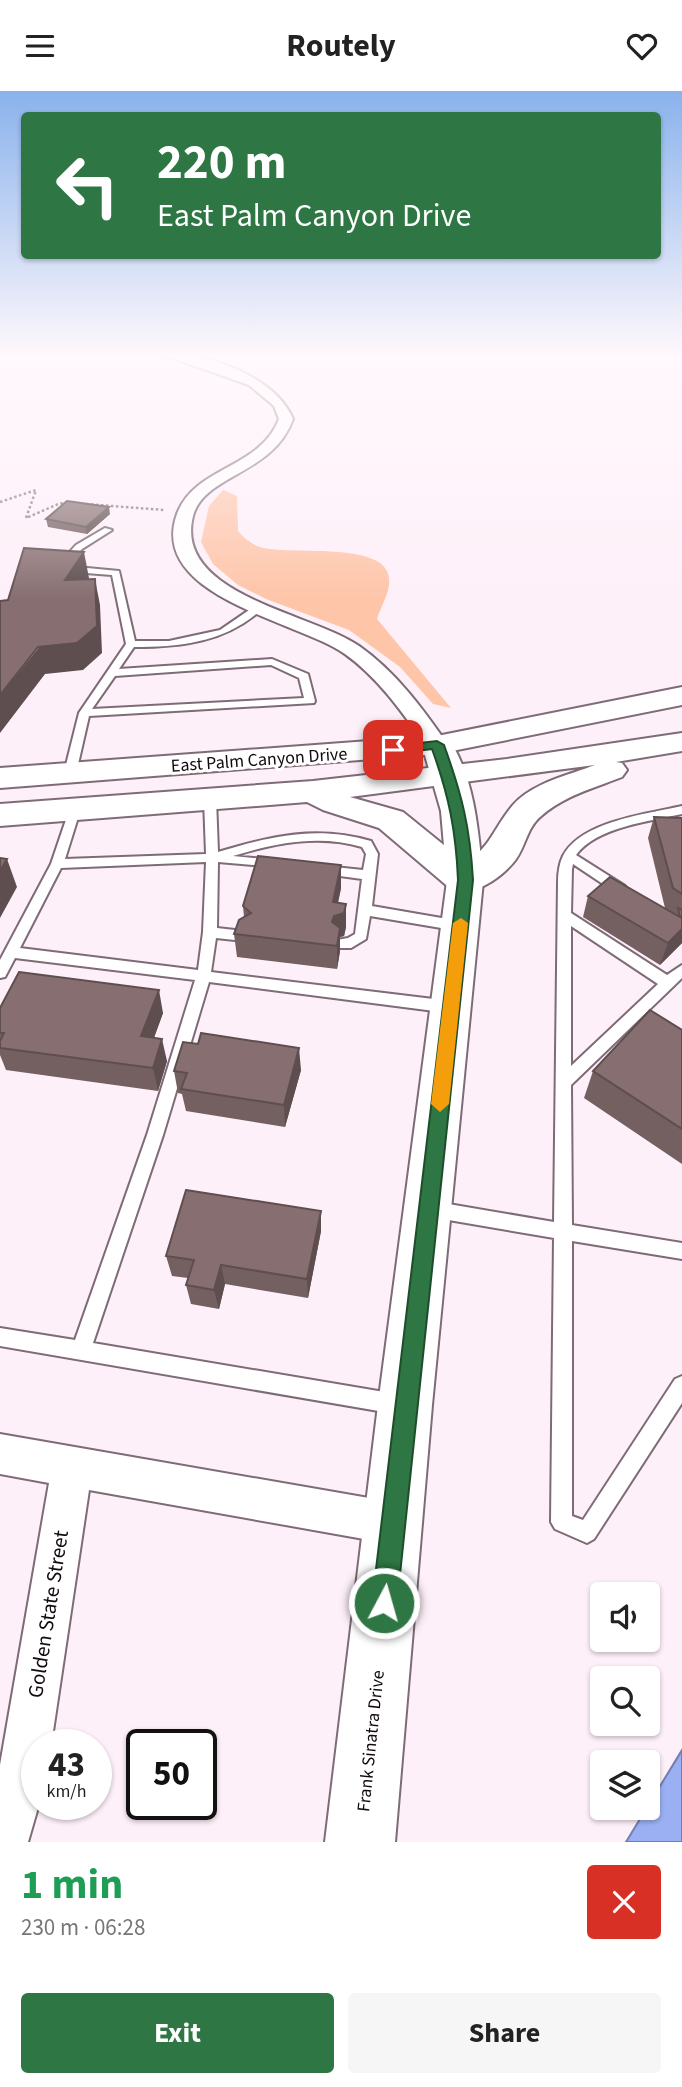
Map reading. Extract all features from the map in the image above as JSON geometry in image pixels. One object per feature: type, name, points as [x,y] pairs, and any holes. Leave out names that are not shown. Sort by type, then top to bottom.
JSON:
[{"type":"main road","name":"East Palm Canyon Drive","points":[[0,815],[313,791],[444,760],[682,696]]},
{"type":"main road","name":"East Palm Canyon Drive","points":[[0,778],[70,773],[444,760],[672,745]]},
{"type":"main road","points":[[313,791],[335,803],[391,820],[465,880],[501,855],[509,835],[527,810],[557,790],[672,745]]},
{"type":"main road","name":"Frank Sinatra Drive","points":[[360,1842],[392,1523],[465,880],[463,834],[444,760]]},
{"type":"street","points":[[186,512],[212,484],[275,443],[278,436]]},
{"type":"street","name":"Frank Sinatra Drive","points":[[186,512],[182,531],[183,544],[197,569],[221,590],[258,608],[319,631],[356,653],[393,689],[444,760]]},
{"type":"street","points":[[0,1454],[392,1523]]},
{"type":"street","name":"Golden State Street","points":[[4,1842],[21,1784],[72,1467]]},
{"type":"lane","points":[[70,773],[84,713],[131,644],[116,573],[59,568],[79,547],[108,530]]},
{"type":"lane","points":[[131,644],[169,644],[223,632],[258,608]]},
{"type":"lane","points":[[84,713],[310,701],[304,676],[272,661],[110,673]]},
{"type":"lane","points":[[81,1350],[155,1135],[204,974],[210,932],[210,799]]},
{"type":"lane","points":[[682,810],[606,829],[584,839],[569,856],[564,883],[562,1522],[587,1532],[682,1386]]},
{"type":"lane","points":[[0,973],[57,864],[74,811]]},
{"type":"lane","points":[[212,858],[256,845],[334,836],[367,844],[372,854],[361,936],[351,943],[342,944]]},
{"type":"lane","points":[[569,856],[637,900]]},
{"type":"lane","points":[[57,864],[212,858],[370,875]]},
{"type":"lane","points":[[365,910],[460,926]]},
{"type":"lane","points":[[564,915],[668,983]]},
{"type":"lane","points":[[210,932],[244,936]]},
{"type":"lane","points":[[11,952],[204,974],[451,1007]]},
{"type":"lane","points":[[564,1082],[682,970]]},
{"type":"lane","points":[[427,1208],[682,1251]]},
{"type":"lane","points":[[0,1337],[405,1405]]},
{"type":"path","points":[[0,502],[36,490],[35,500],[26,518],[64,502],[186,512]]},
{"type":"shaded area","points":[[223,490],[237,496],[238,531],[257,546],[354,554],[371,558],[384,566],[389,583],[377,619],[451,708],[433,704],[400,667],[349,630],[266,599],[238,585],[213,564],[201,542],[209,506]]},
{"type":"water","points":[[682,1750],[682,1842],[626,1842],[639,1820],[660,1820],[660,1786]]},
{"type":"building","points":[[67,501],[109,507],[86,527],[46,519]]},
{"type":"building","points":[[24,548],[84,552],[65,580],[95,579],[97,626],[77,643],[38,647],[0,695],[0,601],[8,600]]},
{"type":"building","points":[[654,817],[682,818],[682,894],[673,888]]},
{"type":"building","points":[[258,856],[341,865],[333,902],[346,904],[344,913],[334,916],[332,922],[340,928],[337,946],[234,934],[239,920],[251,913],[243,906]]},
{"type":"building","points":[[0,858],[7,859],[0,871]]},
{"type":"building","points":[[610,877],[680,917],[678,908],[682,910],[682,929],[668,943],[588,896]]},
{"type":"building","points":[[19,972],[159,990],[141,1036],[162,1039],[153,1068],[0,1048],[4,1033],[0,1033],[0,1008]]},
{"type":"building","points":[[650,1010],[682,1030],[682,1129],[593,1071]]},
{"type":"building","points":[[201,1033],[299,1048],[284,1105],[181,1089],[187,1073],[174,1071],[183,1042],[198,1044]]},
{"type":"building","points":[[186,1190],[321,1211],[307,1279],[221,1265],[214,1290],[186,1285],[194,1260],[166,1256]]},
{"type":"slow traffic","points":[[440,1104],[461,923]]},
{"type":"route","points":[[384,1603],[465,880],[463,834],[457,799],[437,745],[393,750]]}]
